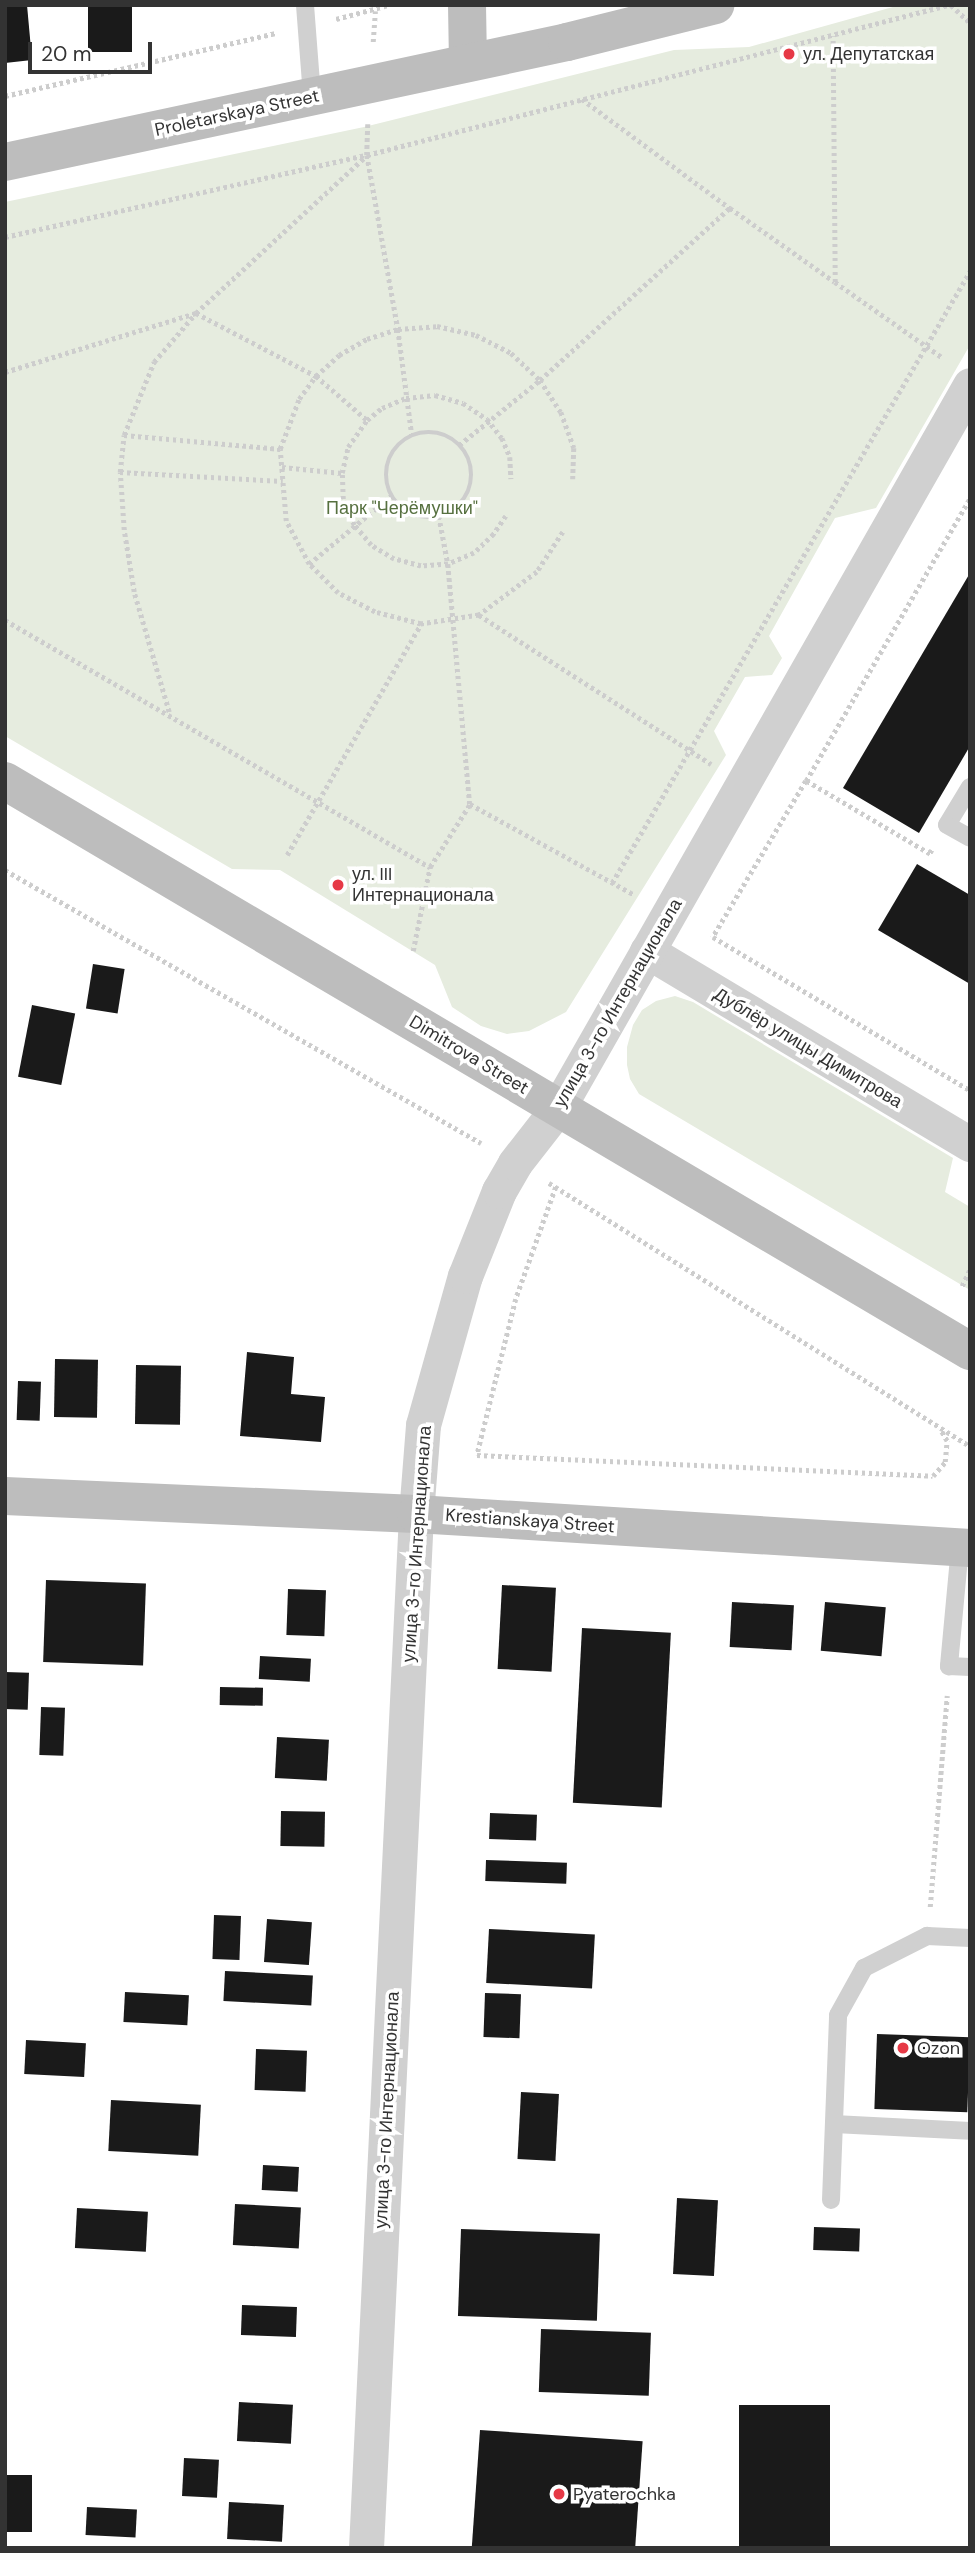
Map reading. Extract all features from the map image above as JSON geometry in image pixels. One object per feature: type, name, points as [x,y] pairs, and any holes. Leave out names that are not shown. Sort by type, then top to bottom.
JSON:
[{"type":"main road","points":[[467,5],[468,61]]},
{"type":"main road","name":"Proletarskaya Street","points":[[5,162],[567,42],[715,5]]},
{"type":"main road","name":"Dimitrova Street","points":[[5,781],[970,1351]]},
{"type":"main road","name":"Krestianskaya Street","points":[[5,1496],[416,1514],[965,1548]]},
{"type":"street","name":"улица 3-го Интернационала","points":[[366,2548],[416,1514],[423,1425],[465,1276],[499,1191],[515,1163],[558,1108],[669,914],[958,372]]},
{"type":"street","name":"Дублёр улицы Димитрова","points":[[647,951],[970,1144]]},
{"type":"lane","points":[[305,5],[312,97]]},
{"type":"lane","points":[[970,788],[947,825],[970,838]]},
{"type":"lane","points":[[965,1548],[949,1666],[970,1667]]},
{"type":"lane","points":[[831,2200],[838,2015],[864,1968],[927,1936],[970,1938]]},
{"type":"lane","points":[[834,2124],[970,2131]]},
{"type":"path","points":[[5,96],[375,11],[389,5]]},
{"type":"path","points":[[5,237],[367,155],[949,5],[970,23]]},
{"type":"path","points":[[375,11],[367,155],[398,329],[412,435]]},
{"type":"path","points":[[833,36],[835,282]]},
{"type":"path","points":[[582,99],[958,372]]},
{"type":"path","points":[[169,713],[134,592],[124,530],[120,472],[124,435],[154,362],[196,313],[367,155]]},
{"type":"path","points":[[459,444],[487,419],[540,380],[730,208]]},
{"type":"path","points":[[612,883],[691,753],[970,271]]},
{"type":"path","points":[[5,372],[196,313],[316,376],[368,420]]},
{"type":"path","points":[[562,532],[537,572],[479,615],[421,624],[375,612],[338,593],[309,564],[286,521],[280,449],[299,399],[316,376],[339,355],[367,338],[398,329],[437,326],[476,335],[511,353],[540,380],[561,412],[574,448],[573,479]]},
{"type":"path","points":[[506,516],[494,534],[474,552],[448,564],[421,566],[394,559],[371,545],[354,525],[343,499],[342,473],[348,447],[368,420],[382,408],[407,398],[444,398],[463,403],[487,419],[502,438],[510,457],[511,479]]},
{"type":"path","points":[[437,433],[459,444],[471,467],[471,480],[461,504],[439,516],[425,518],[412,514],[391,496],[387,486],[387,462],[402,442],[412,435],[437,433]]},
{"type":"path","points":[[124,435],[280,449]]},
{"type":"path","points":[[282,467],[342,473]]},
{"type":"path","points":[[120,472],[283,481]]},
{"type":"path","points":[[309,564],[391,496]]},
{"type":"path","points":[[713,937],[970,498]]},
{"type":"path","points":[[413,951],[430,867],[470,804],[448,564],[439,516]]},
{"type":"path","points":[[479,615],[717,768]]},
{"type":"path","points":[[5,620],[430,867]]},
{"type":"path","points":[[287,855],[421,624]]},
{"type":"path","points":[[806,781],[930,854],[947,825]]},
{"type":"path","points":[[470,804],[713,937],[970,1090]]},
{"type":"path","points":[[5,870],[556,1187],[970,1446]]},
{"type":"path","points":[[556,1187],[516,1299],[477,1455],[933,1476],[945,1462],[947,1441],[937,1425]]},
{"type":"path","points":[[962,1286],[970,1269]]},
{"type":"path","points":[[927,1936],[949,1666]]},
{"type":"green space","name":"Парк \"Черёмушки\"","points":[[900,5],[970,5],[970,345],[876,508],[835,518],[769,636],[782,658],[772,675],[745,677],[714,731],[726,755],[566,1012],[529,1031],[507,1034],[481,1026],[452,1007],[435,965],[280,870],[232,869],[5,736],[5,202],[364,127],[674,50],[749,47]]},
{"type":"green space","points":[[675,996],[693,1002],[953,1158],[945,1192],[970,1207],[970,1290],[639,1094],[630,1079],[627,1065],[627,1047],[633,1025],[642,1010],[656,1001]]},
{"type":"building","points":[[5,5],[27,5],[32,60],[5,63]]},
{"type":"building","points":[[88,5],[132,5],[132,52],[88,52]]},
{"type":"building","points":[[970,573],[970,746],[919,833],[843,788]]},
{"type":"building","points":[[917,864],[970,895],[970,984],[878,930]]},
{"type":"building","points":[[93,964],[125,969],[118,1013],[86,1008]]},
{"type":"building","points":[[32,1005],[75,1013],[61,1085],[18,1077]]},
{"type":"building","points":[[247,1352],[294,1357],[291,1394],[325,1397],[321,1442],[240,1436]]},
{"type":"building","points":[[55,1359],[98,1360],[97,1418],[54,1417]]},
{"type":"building","points":[[136,1365],[181,1366],[180,1425],[135,1424]]},
{"type":"building","points":[[18,1381],[41,1382],[40,1421],[17,1420]]},
{"type":"building","points":[[46,1580],[146,1583],[143,1665],[43,1662]]},
{"type":"building","points":[[502,1585],[556,1588],[552,1672],[498,1669]]},
{"type":"building","points":[[288,1589],[326,1590],[324,1636],[286,1635]]},
{"type":"building","points":[[732,1602],[794,1605],[792,1650],[730,1647]]},
{"type":"building","points":[[825,1602],[886,1607],[881,1656],[821,1651]]},
{"type":"building","points":[[582,1628],[671,1633],[662,1807],[573,1803]]},
{"type":"building","points":[[260,1656],[311,1659],[310,1682],[259,1679]]},
{"type":"building","points":[[5,1672],[29,1673],[28,1710],[5,1709]]},
{"type":"building","points":[[220,1687],[263,1688],[263,1706],[220,1705]]},
{"type":"building","points":[[41,1707],[65,1708],[63,1756],[39,1755]]},
{"type":"building","points":[[277,1737],[329,1740],[327,1781],[275,1778]]},
{"type":"building","points":[[281,1811],[325,1812],[324,1847],[280,1846]]},
{"type":"building","points":[[490,1813],[537,1815],[536,1841],[489,1839]]},
{"type":"building","points":[[486,1860],[567,1863],[566,1884],[485,1881]]},
{"type":"building","points":[[214,1915],[241,1916],[239,1960],[212,1959]]},
{"type":"building","points":[[267,1919],[312,1922],[309,1965],[264,1962]]},
{"type":"building","points":[[489,1929],[595,1935],[592,1988],[486,1983]]},
{"type":"building","points":[[225,1971],[313,1976],[311,2006],[223,2001]]},
{"type":"building","points":[[125,1992],[189,1995],[187,2025],[123,2022]]},
{"type":"building","points":[[485,1993],[521,1994],[519,2038],[483,2037]]},
{"type":"building","points":[[877,2034],[970,2037],[967,2112],[874,2109]]},
{"type":"building","points":[[26,2040],[86,2043],[84,2077],[24,2074]]},
{"type":"building","points":[[256,2049],[307,2051],[306,2092],[255,2090]]},
{"type":"building","points":[[521,2092],[559,2094],[555,2161],[517,2159]]},
{"type":"building","points":[[111,2100],[201,2105],[198,2156],[108,2151]]},
{"type":"building","points":[[263,2165],[299,2167],[298,2192],[262,2190]]},
{"type":"building","points":[[677,2198],[718,2200],[714,2276],[673,2274]]},
{"type":"building","points":[[235,2204],[301,2207],[299,2248],[233,2245]]},
{"type":"building","points":[[77,2208],[148,2212],[146,2252],[75,2248]]},
{"type":"building","points":[[814,2227],[860,2229],[859,2252],[813,2250]]},
{"type":"building","points":[[461,2229],[600,2234],[597,2321],[458,2316]]},
{"type":"building","points":[[242,2305],[297,2307],[296,2337],[241,2335]]},
{"type":"building","points":[[541,2329],[651,2333],[649,2396],[539,2392]]},
{"type":"building","points":[[239,2402],[293,2405],[291,2444],[237,2441]]},
{"type":"building","points":[[739,2405],[830,2405],[830,2548],[739,2548]]},
{"type":"building","name":"Pyaterochka","points":[[480,2430],[643,2441],[635,2548],[472,2548]]},
{"type":"building","points":[[184,2458],[219,2460],[217,2498],[182,2496]]},
{"type":"building","points":[[5,2475],[32,2475],[32,2532],[5,2532]]},
{"type":"building","points":[[229,2502],[284,2505],[282,2542],[227,2539]]},
{"type":"building","points":[[87,2507],[137,2510],[135,2538],[86,2535]]},
{"type":"place","name":"ул. Депутатская","points":[[789,54]]},
{"type":"place","name":"ул. III Интернационала","points":[[338,885]]},
{"type":"place","name":"Ozon","points":[[903,2048]]},
{"type":"place","name":"Pyaterochka","points":[[559,2494]]}]
